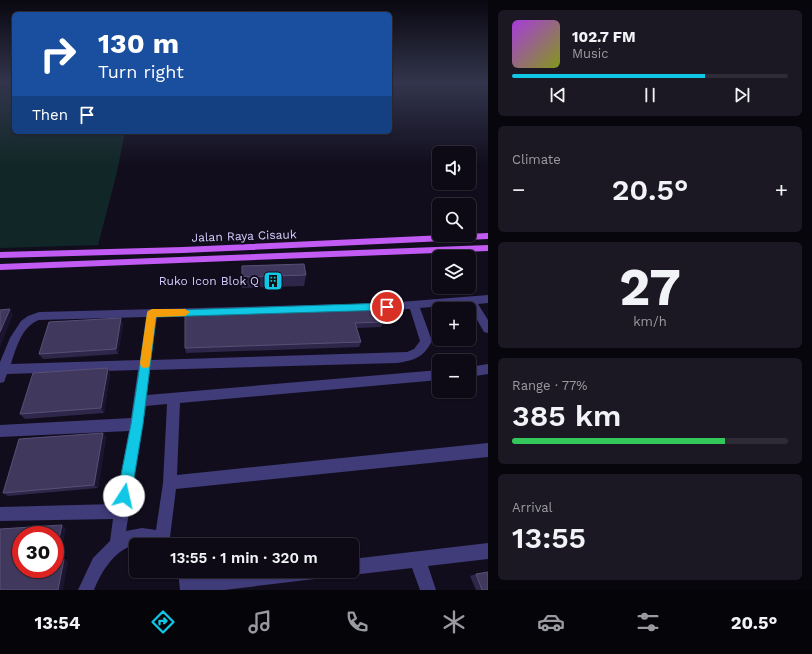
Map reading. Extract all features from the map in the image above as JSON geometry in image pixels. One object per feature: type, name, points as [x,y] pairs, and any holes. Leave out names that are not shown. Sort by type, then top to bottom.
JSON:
[{"type":"main road","name":"Jalan Raya Cisauk","points":[[0,255],[98,254],[488,236]]},
{"type":"main road","name":"Jalan Raya Cisauk","points":[[0,267],[488,248]]},
{"type":"street","points":[[414,305],[426,341],[422,351],[411,356],[397,358],[145,364],[2,373],[20,328],[33,316],[414,305],[488,299]]},
{"type":"street","points":[[471,301],[488,329]]},
{"type":"street","points":[[117,544],[121,511],[137,424],[152,313]]},
{"type":"street","points":[[476,371],[488,369]]},
{"type":"street","points":[[140,401],[432,376]]},
{"type":"street","points":[[166,538],[174,398]]},
{"type":"street","points":[[0,431],[137,424]]},
{"type":"street","points":[[170,483],[488,450]]},
{"type":"street","points":[[0,514],[121,511]]},
{"type":"street","points":[[130,538],[148,536],[154,538]]},
{"type":"street","points":[[86,590],[92,574],[103,557],[117,544],[129,538]]},
{"type":"street","points":[[359,566],[488,551]]},
{"type":"street","points":[[418,559],[428,590]]},
{"type":"street","points":[[187,582],[234,578]]},
{"type":"green space","points":[[0,110],[12,110],[12,134],[125,134],[117,172],[98,245],[0,248]]},
{"type":"building","points":[[304,264],[306,275],[242,277],[242,266]]},
{"type":"building","points":[[10,309],[0,332],[0,310]]},
{"type":"building","points":[[378,309],[383,322],[355,323],[361,342],[185,348],[185,314]]},
{"type":"building","points":[[121,318],[116,349],[39,354],[49,322]]},
{"type":"building","points":[[108,368],[101,408],[20,414],[33,373]]},
{"type":"building","points":[[103,433],[94,485],[3,493],[19,439]]},
{"type":"building","points":[[12,528],[12,578],[60,578],[58,590],[0,590],[0,529]]},
{"type":"building","points":[[488,572],[488,590],[482,590],[476,574]]},
{"type":"slow traffic","points":[[145,363],[152,313],[185,312]]},
{"type":"place","name":"Ruko Icon Blok Q","points":[[273,281]]},
{"type":"route","points":[[124,496],[137,424],[152,313],[387,307]]}]
